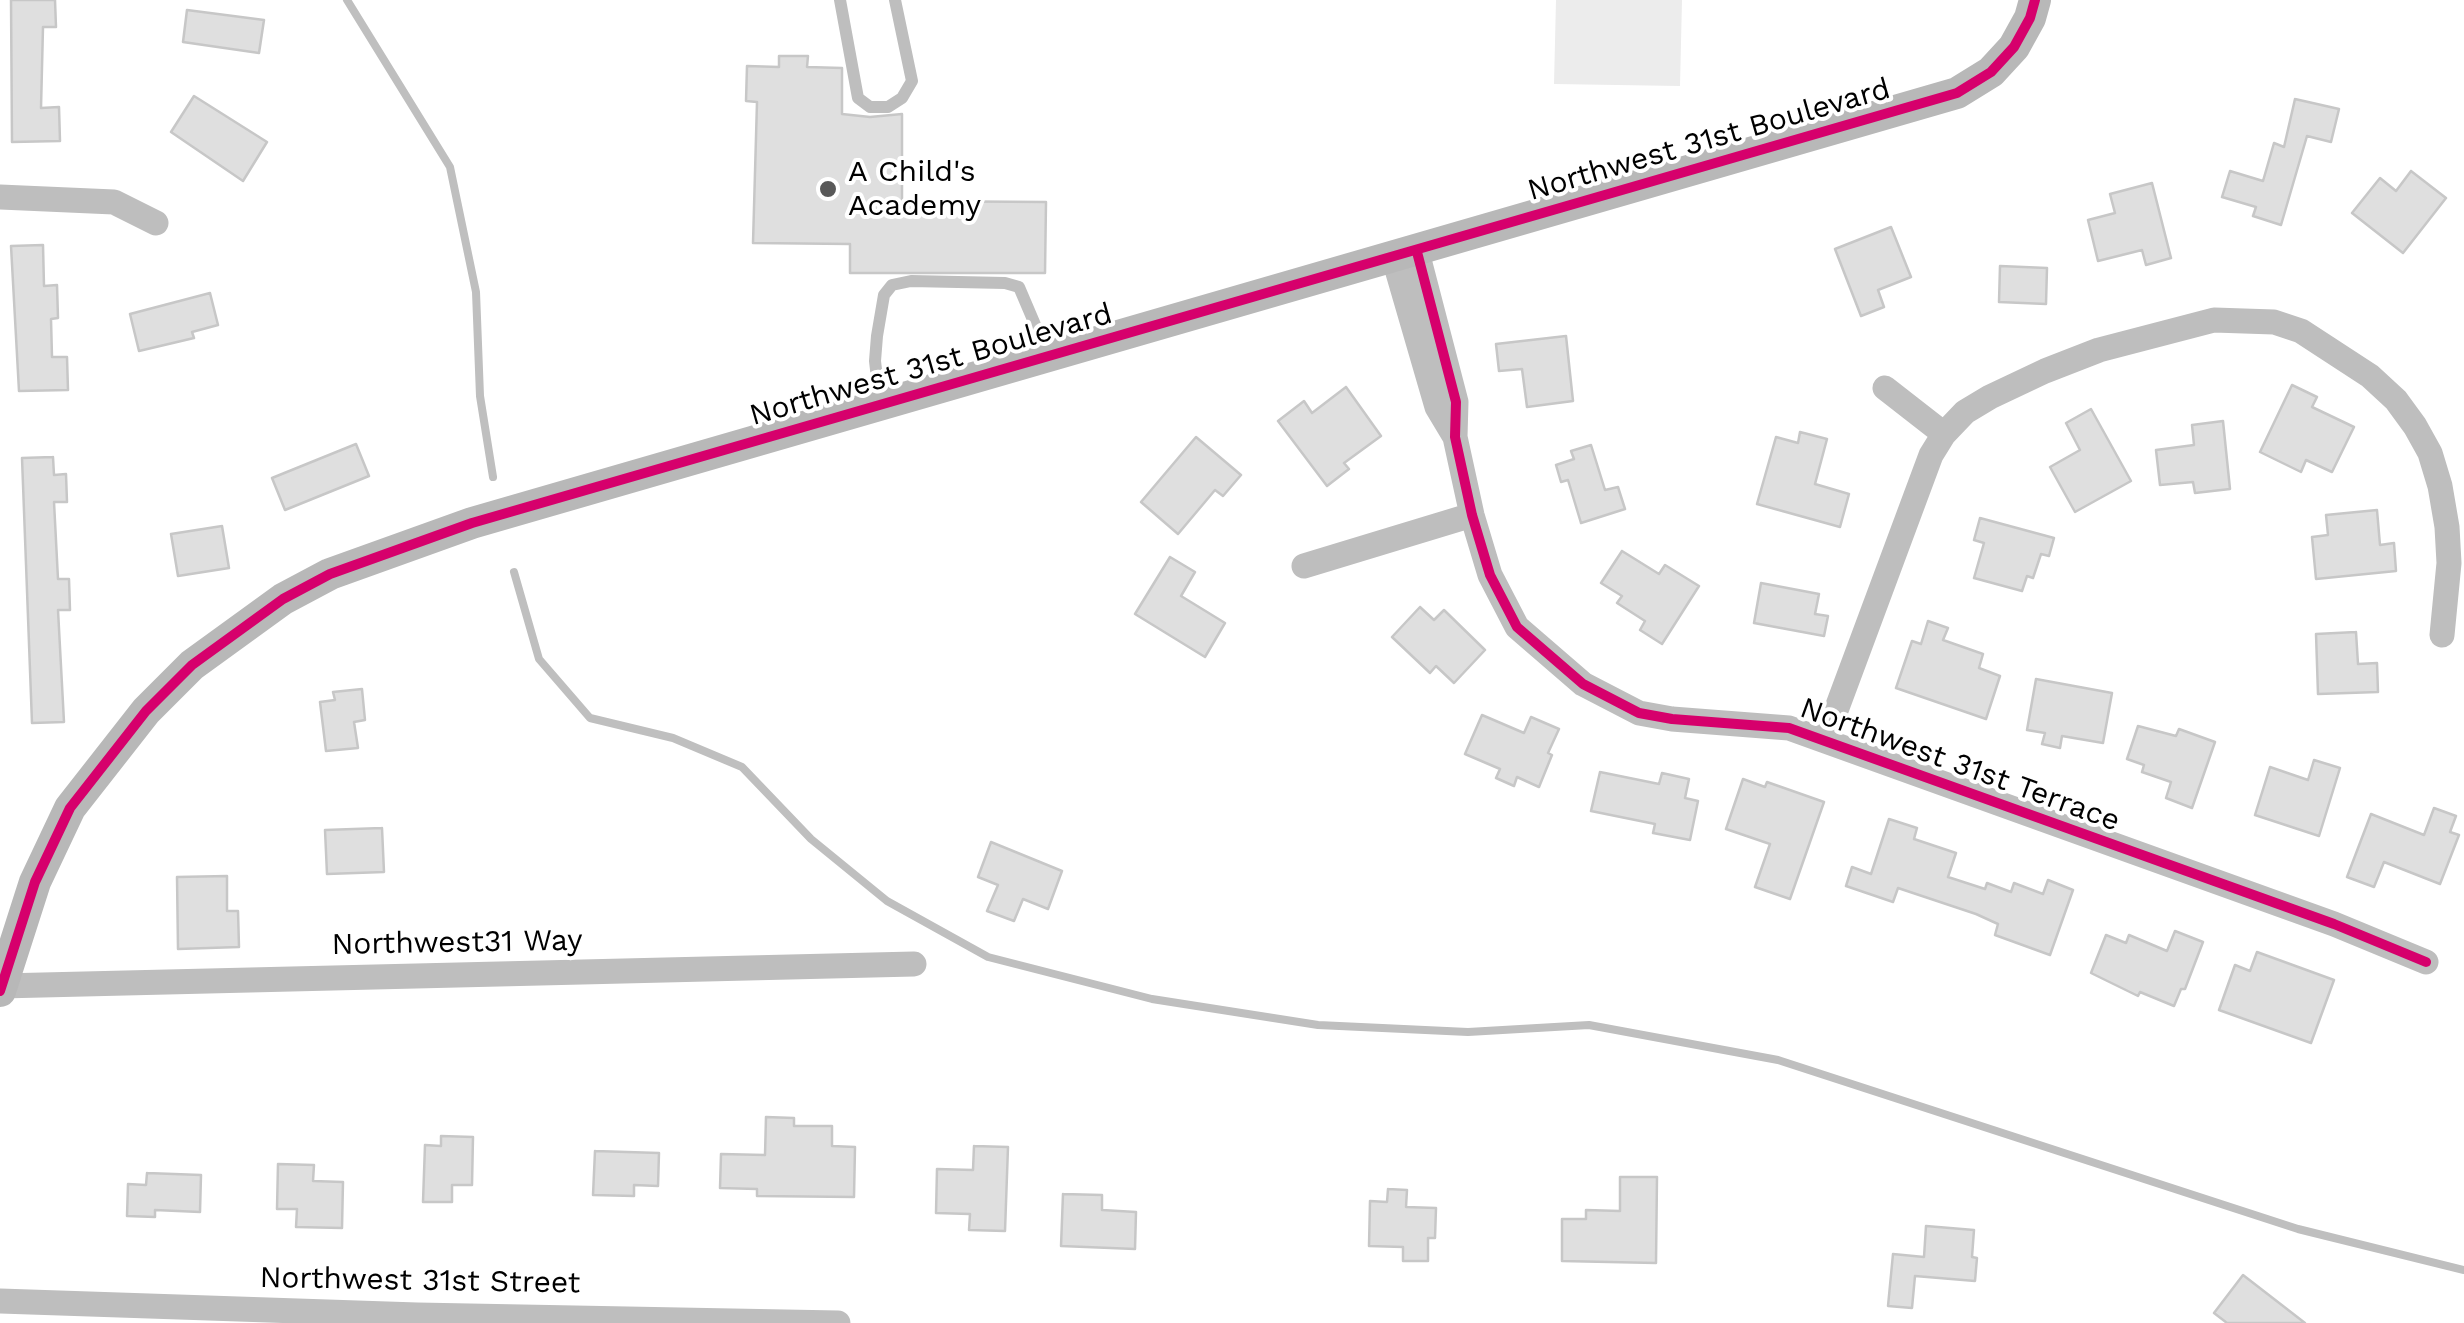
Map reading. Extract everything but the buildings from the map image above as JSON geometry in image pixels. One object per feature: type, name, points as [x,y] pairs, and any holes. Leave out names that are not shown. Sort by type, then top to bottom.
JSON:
[{"type":"street","name":"Northwest 31st Boulevard","points":[[0,989],[34,882],[70,808],[146,712],[192,666],[283,599],[330,574],[472,524],[1957,94],[1991,72],[2014,48],[2030,18],[2034,0]]},
{"type":"street","points":[[0,197],[114,202],[156,224]]},
{"type":"street","name":"Northwest 31st Terrace","points":[[1406,255],[1437,407],[1455,438],[1490,575],[1517,627],[1583,684],[1639,713],[1789,728],[2334,924],[2426,962]]},
{"type":"street","points":[[1825,740],[1931,455],[1944,434],[1965,412],[2044,371],[2169,330],[2214,320],[2274,322],[2301,331],[2370,376],[2415,426],[2430,454],[2447,527],[2449,563],[2442,636]]},
{"type":"street","points":[[1885,388],[1944,434]]},
{"type":"street","points":[[1304,566],[1472,515]]},
{"type":"street","name":"Northwest31 Way","points":[[0,989],[914,964]]},
{"type":"street","name":"Northwest 31st Street","points":[[0,1302],[417,1316],[838,1323]]},
{"type":"lane","points":[[840,0],[858,98],[870,107],[888,107],[902,98],[912,81],[895,0]]},
{"type":"lane","points":[[880,406],[875,361],[877,336],[884,296],[892,285],[911,281],[1005,283],[1019,288],[1049,358]]},
{"type":"shaded area","points":[[1556,0],[1682,0],[1680,86],[1554,84]]},
{"type":"waterway","points":[[347,0],[450,167],[476,292],[480,396],[493,477]]},
{"type":"waterway","points":[[514,572],[539,659],[590,718],[673,738],[742,767],[811,839],[887,901],[988,957],[1152,999],[1318,1025],[1468,1032],[1589,1025],[1778,1060],[2298,1229],[2464,1270]]},
{"type":"cycle path","points":[[0,991],[35,882],[70,808],[146,711],[192,665],[283,599],[330,574],[472,523],[1957,93],[1991,72],[2014,47],[2035,0]]},
{"type":"cycle path","points":[[1417,252],[1456,402],[1455,437],[1490,575],[1517,627],[1583,684],[1639,713],[1789,728],[2334,924],[2426,962]]},
{"type":"place","name":"A Child's Academy","points":[[828,189]]}]
